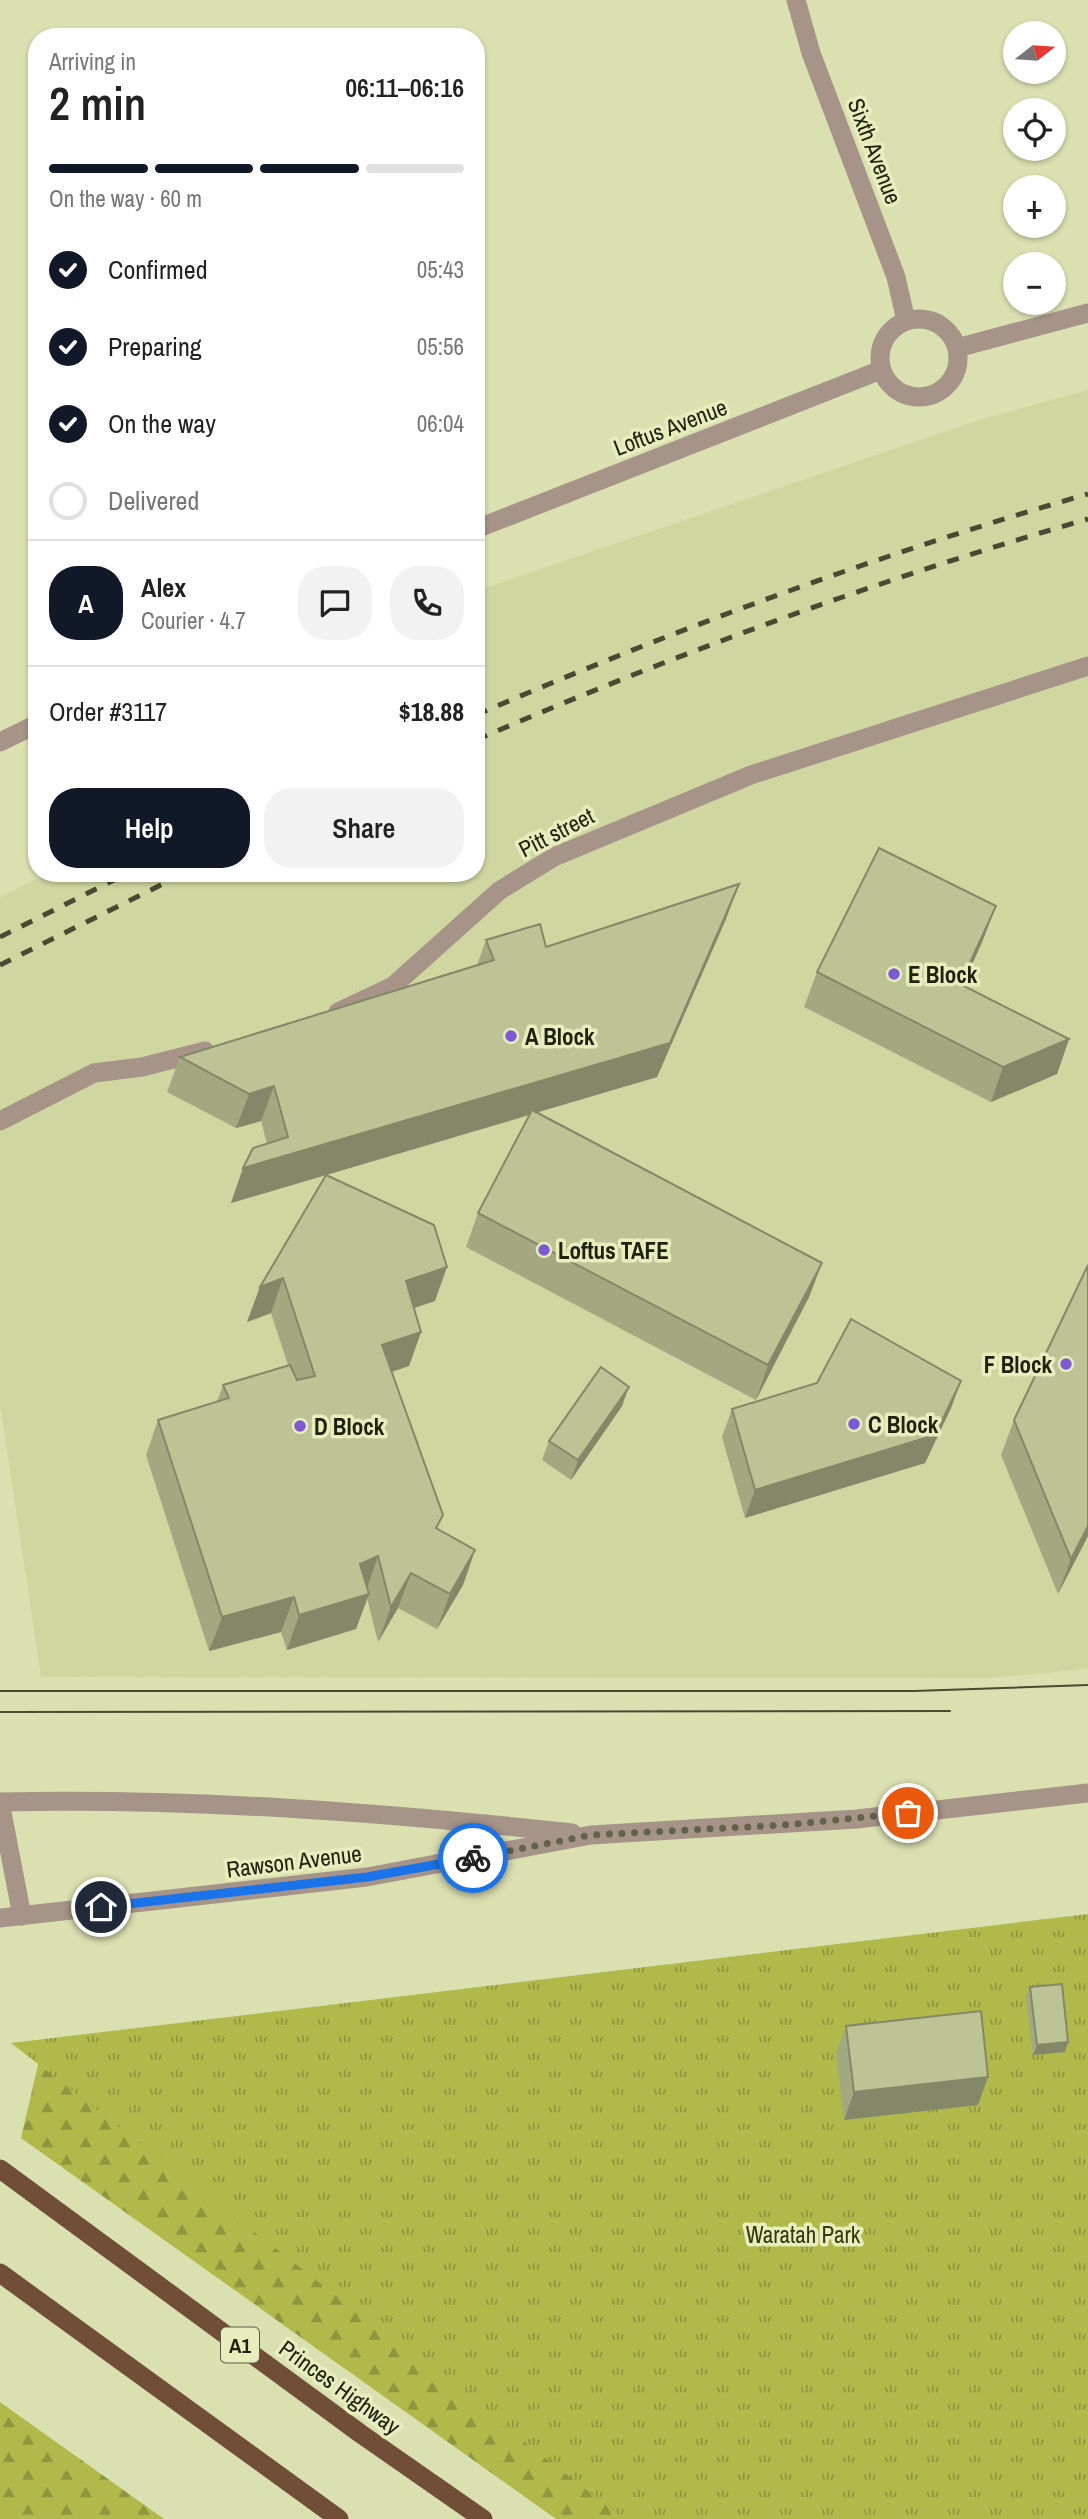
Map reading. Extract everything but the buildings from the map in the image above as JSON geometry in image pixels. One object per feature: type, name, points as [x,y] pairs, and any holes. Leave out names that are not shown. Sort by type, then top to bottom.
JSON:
[{"type":"highway","name":"Princes Highway","points":[[0,2169],[361,2434],[483,2519]]},
{"type":"highway","points":[[0,2273],[339,2519]]},
{"type":"street","name":"Sixth Avenue","points":[[796,0],[811,52],[895,277],[906,321]]},
{"type":"street","points":[[957,348],[1088,313]]},
{"type":"street","points":[[932,320],[943,326],[957,348],[957,372],[951,383],[931,397],[918,398],[895,390],[881,370],[879,355],[884,341],[893,328],[906,321],[932,320]]},
{"type":"street","name":"Loftus Avenue","points":[[485,525],[881,370]]},
{"type":"street","name":"Pitt street","points":[[325,1016],[393,986],[499,891],[554,857],[751,775],[1088,666]]},
{"type":"street","points":[[0,742],[28,728]]},
{"type":"street","points":[[0,1121],[94,1073],[142,1067],[219,1047]]},
{"type":"street","name":"Rawson Avenue","points":[[0,1920],[367,1877],[591,1835],[832,1821],[1088,1793]]},
{"type":"street","name":"Rawson Avenue","points":[[0,1802],[102,1800],[408,1815],[591,1835]]},
{"type":"street","points":[[0,1802],[22,1916]]},
{"type":"shaded area","name":"Loftus TAFE","points":[[1088,390],[1088,1669],[990,1678],[41,1677],[0,1404],[0,897],[31,882],[485,882],[485,588],[982,419]]},
{"type":"green space","name":"Waratah Park","points":[[1088,1914],[1088,2519],[624,2519],[11,2043]]},
{"type":"green space","points":[[43,2043],[659,2519],[556,2519],[21,2138]]},
{"type":"green space","points":[[0,2402],[164,2519],[0,2519]]},
{"type":"tram line","points":[[0,1691],[914,1691],[1088,1685]]},
{"type":"tram line","points":[[0,1712],[950,1711]]},
{"type":"railway","points":[[485,711],[626,653],[779,595],[933,542],[1088,494]]},
{"type":"railway","points":[[485,736],[626,678],[779,620],[933,567],[1088,519]]},
{"type":"railway","points":[[0,937],[110,882]]},
{"type":"railway","points":[[0,965],[167,882]]},
{"type":"way so far","points":[[473,1858],[591,1835],[784,1825],[908,1813]]},
{"type":"place","name":"E Block","points":[[894,974]]},
{"type":"place","name":"A Block","points":[[511,1036]]},
{"type":"place","name":"Loftus TAFE","points":[[544,1250]]},
{"type":"place","name":"F Block","points":[[1066,1364]]},
{"type":"place","name":"C Block","points":[[854,1424]]},
{"type":"place","name":"D Block","points":[[300,1426]]},
{"type":"route","points":[[101,1907],[367,1877],[473,1858]]}]
